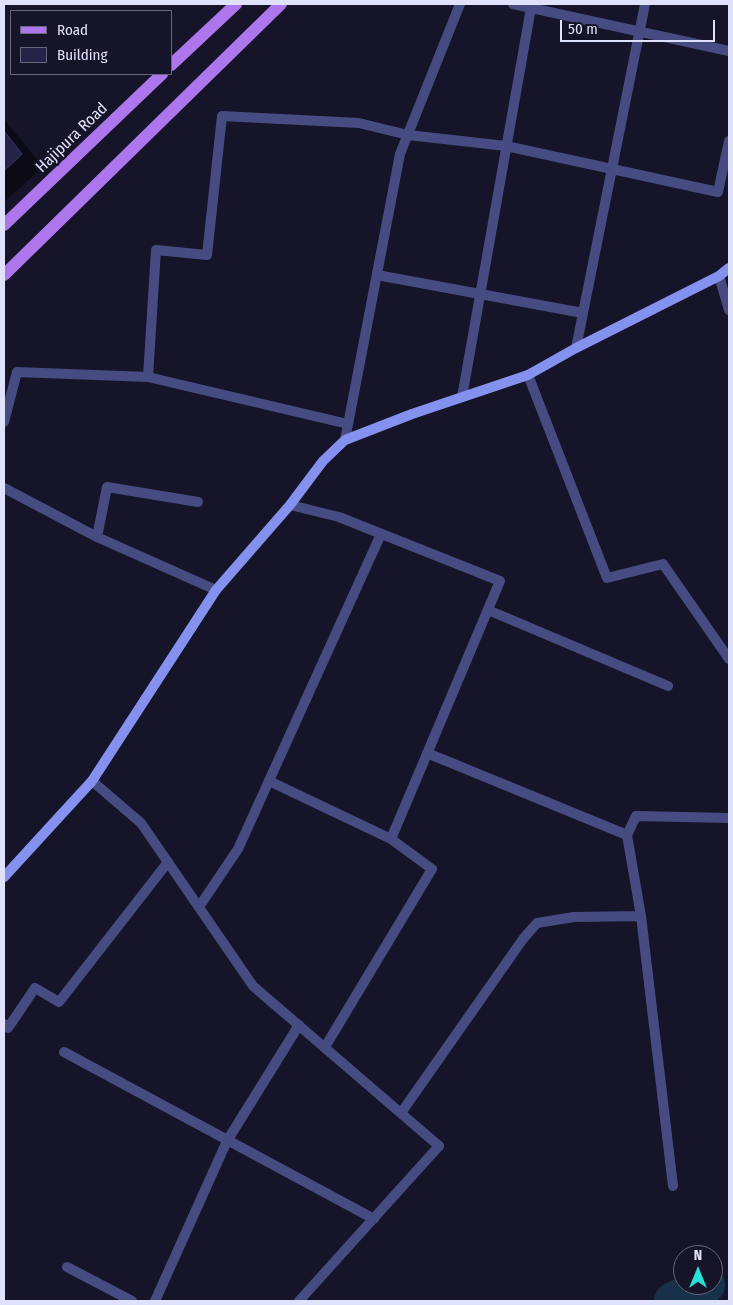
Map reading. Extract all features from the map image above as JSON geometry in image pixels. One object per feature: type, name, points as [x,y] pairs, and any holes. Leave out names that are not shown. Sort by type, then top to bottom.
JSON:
[{"type":"main road","points":[[172,64],[236,4]]},
{"type":"main road","points":[[4,275],[281,4]]},
{"type":"main road","name":"Hajipura Road","points":[[4,225],[161,75]]},
{"type":"street","points":[[345,440],[400,154],[460,4]]},
{"type":"street","points":[[513,4],[729,50]]},
{"type":"street","points":[[576,348],[645,4]]},
{"type":"street","points":[[462,397],[531,8]]},
{"type":"street","points":[[148,377],[156,250],[207,255],[222,116],[359,123],[408,135],[506,146],[718,192],[729,141]]},
{"type":"street","points":[[4,878],[92,781],[216,590],[290,505],[323,461],[345,440],[412,414],[528,375],[576,348],[719,276],[729,268]]},
{"type":"street","points":[[377,274],[583,313]]},
{"type":"street","points":[[719,276],[729,310]]},
{"type":"street","points":[[4,422],[17,372],[148,377],[348,424]]},
{"type":"street","points":[[528,375],[607,578],[663,564],[729,659]]},
{"type":"street","points":[[4,488],[97,537],[216,590]]},
{"type":"street","points":[[97,537],[107,488],[198,502]]},
{"type":"street","points":[[290,505],[339,517],[500,581],[391,839]]},
{"type":"street","points":[[198,907],[238,848],[380,534]]},
{"type":"street","points":[[488,610],[668,686]]},
{"type":"street","points":[[427,753],[627,835]]},
{"type":"street","points":[[269,780],[391,839],[432,869],[325,1048]]},
{"type":"street","points":[[92,781],[141,823],[253,986],[439,1146],[299,1301]]},
{"type":"street","points":[[674,1186],[641,916],[627,835],[636,816],[729,818]]},
{"type":"street","points":[[4,1024],[8,1028],[35,988],[59,1002],[168,862]]},
{"type":"street","points":[[401,1113],[523,939],[537,923],[574,917],[641,916]]},
{"type":"street","points":[[155,1301],[227,1141],[299,1026]]},
{"type":"street","points":[[64,1052],[374,1219]]},
{"type":"street","points":[[67,1267],[132,1301]]},
{"type":"building","points":[[4,131],[22,154],[4,171]]},
{"type":"waterway","points":[[673,1301],[685,1295]]}]
